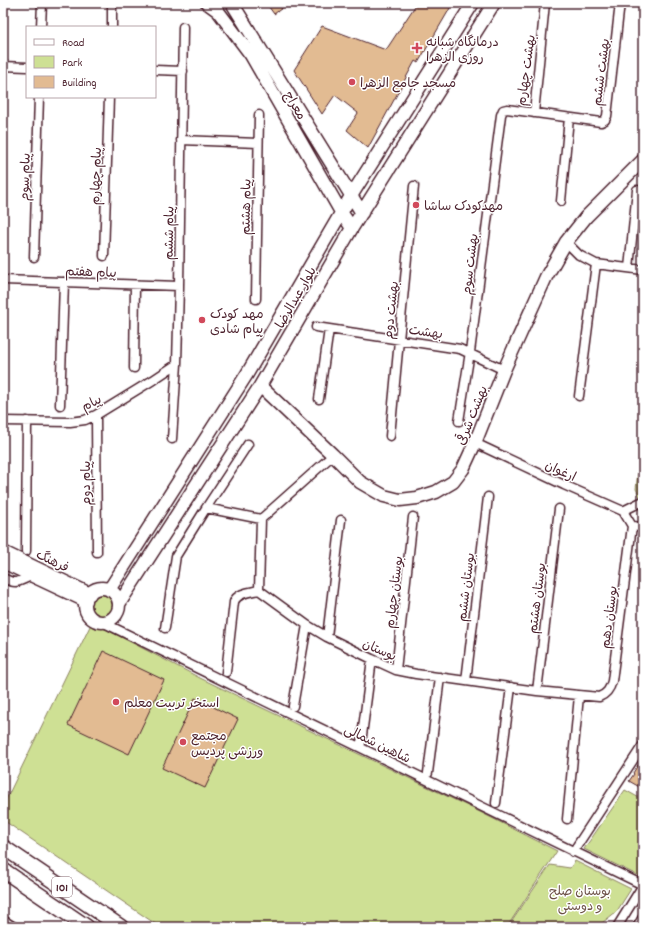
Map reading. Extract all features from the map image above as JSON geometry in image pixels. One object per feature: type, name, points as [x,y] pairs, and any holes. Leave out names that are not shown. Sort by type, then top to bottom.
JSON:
[{"type":"highway","name":"101","points":[[3,847],[121,927]]},
{"type":"highway","name":"101","points":[[3,870],[86,927]]},
{"type":"main road","name":"معراج","points":[[207,3],[218,11],[251,55],[341,212],[352,228]]},
{"type":"main road","name":"معراج","points":[[232,3],[362,213]]},
{"type":"main road","name":"بلوار عبدالرضا","points":[[109,590],[247,374],[341,212],[473,3]]},
{"type":"main road","name":"بلوار عبدالرضا","points":[[119,604],[260,386],[352,228],[494,3]]},
{"type":"main road","name":"بهشت شرقی","points":[[260,386],[360,482],[384,496],[400,500],[417,498],[436,492],[453,482],[463,469],[504,370],[546,277],[566,242],[586,217],[643,160]]},
{"type":"main road","name":"فرهنگ","points":[[3,552],[88,597]]},
{"type":"main road","name":"فرهنگ","points":[[3,562],[31,576],[88,597]]},
{"type":"main road","points":[[99,589],[109,590],[116,596],[119,604],[118,610],[113,618],[108,621],[97,621],[88,614],[86,606],[88,597],[94,591],[99,589]]},
{"type":"street","points":[[41,26],[42,3]]},
{"type":"street","points":[[112,3],[112,26]]},
{"type":"street","name":"بهشت چهارم","points":[[503,110],[507,109],[534,113],[545,3]]},
{"type":"street","name":"بهشت ششم","points":[[534,113],[601,122],[605,120],[607,116],[620,3]]},
{"type":"street","name":"پیام ششم","points":[[172,438],[179,286],[183,27]]},
{"type":"street","points":[[3,66],[26,67]]},
{"type":"street","points":[[156,70],[183,71]]},
{"type":"street","name":"پیام سوم","points":[[34,257],[39,98]]},
{"type":"street","name":"پیام چهارم","points":[[104,256],[109,98]]},
{"type":"street","name":"بهشت سوم","points":[[459,421],[470,352],[501,115],[503,110]]},
{"type":"street","name":"پیام هشتم","points":[[256,299],[259,115]]},
{"type":"street","points":[[561,201],[569,118]]},
{"type":"street","points":[[181,140],[258,143]]},
{"type":"street","name":"بهشت دوم","points":[[390,436],[414,186]]},
{"type":"street","points":[[629,268],[637,190]]},
{"type":"street","points":[[566,242],[579,255],[596,264],[643,270]]},
{"type":"street","points":[[579,396],[596,264]]},
{"type":"street","name":"پیام هفتم","points":[[3,280],[179,286]]},
{"type":"street","points":[[60,405],[64,282]]},
{"type":"street","points":[[134,368],[135,285]]},
{"type":"street","name":"بهشت","points":[[316,327],[460,349],[470,352],[504,370]]},
{"type":"street","points":[[319,399],[328,329]]},
{"type":"street","name":"پیام","points":[[3,421],[70,422],[85,420],[96,415],[153,380],[176,364]]},
{"type":"street","name":"پیام دوم","points":[[96,415],[97,552]]},
{"type":"street","points":[[26,550],[27,421]]},
{"type":"street","name":"ارغوان","points":[[475,443],[623,511]]},
{"type":"street","points":[[165,628],[176,556],[248,444]]},
{"type":"street","points":[[226,672],[235,598],[239,595],[259,590],[261,519],[333,455]]},
{"type":"street","name":"بوستان ششم","points":[[466,681],[488,496]]},
{"type":"street","points":[[643,501],[623,511],[632,526],[643,527]]},
{"type":"street","points":[[206,508],[261,519]]},
{"type":"street","name":"بوستان هشتم","points":[[537,691],[559,509]]},
{"type":"street","name":"بوستان چهارم","points":[[396,670],[413,517]]},
{"type":"street","points":[[328,637],[341,520]]},
{"type":"street","name":"بوستان دهم","points":[[579,696],[599,697],[604,695],[612,681],[632,526]]},
{"type":"street","points":[[3,578],[11,582],[16,582],[31,576]]},
{"type":"street","name":"بوستان","points":[[259,590],[328,637],[372,660],[396,670],[440,678],[579,696]]},
{"type":"street","name":"شاهین شمالی","points":[[102,622],[643,885]]},
{"type":"street","points":[[293,706],[307,624]]},
{"type":"street","points":[[361,743],[372,660]]},
{"type":"street","points":[[428,773],[440,678]]},
{"type":"street","points":[[496,803],[511,687]]},
{"type":"street","points":[[567,820],[579,696]]},
{"type":"street","points":[[573,852],[643,745]]},
{"type":"street","points":[[618,927],[643,885]]},
{"type":"street","points":[[637,927],[643,917]]},
{"type":"street","points":[[3,920],[14,927]]},
{"type":"green space","points":[[643,441],[643,503],[636,489],[641,445]]},
{"type":"green space","points":[[102,594],[110,597],[113,605],[110,613],[102,616],[94,613],[91,605],[94,597]]},
{"type":"green space","name":"مجتمع ورزشی پردیس","points":[[92,622],[200,678],[480,812],[557,851],[507,927],[160,927],[3,820],[3,806]]},
{"type":"green space","points":[[625,790],[643,800],[643,870],[639,876],[584,849]]},
{"type":"green space","name":"بوستان صلح و دوستی","points":[[575,861],[631,889],[617,911],[597,927],[508,927],[550,865],[570,868]]},
{"type":"building","points":[[266,3],[289,3],[274,14]]},
{"type":"building","name":"مسجد جامع الزهرا","points":[[417,3],[452,3],[418,63],[415,61],[368,148],[347,130],[358,113],[335,95],[322,114],[294,70],[322,26],[386,50]]},
{"type":"building","name":"استخر تربیت معلم","points":[[103,651],[164,680],[129,754],[68,725]]},
{"type":"building","points":[[195,698],[238,719],[205,788],[162,768]]},
{"type":"building","points":[[643,757],[643,789],[629,781]]},
{"type":"place","name":"درمانگاه شبانه روزی الزهرا","points":[[417,48]]},
{"type":"place","name":"مسجد جامع الزهرا","points":[[352,82]]},
{"type":"place","name":"مهدکودک ساشا","points":[[416,205]]},
{"type":"place","name":"مهد کودک پیام شادی","points":[[202,320]]},
{"type":"place","name":"استخر تربیت معلم","points":[[116,702]]},
{"type":"place","name":"مجتمع ورزشی پردیس","points":[[183,742]]}]
